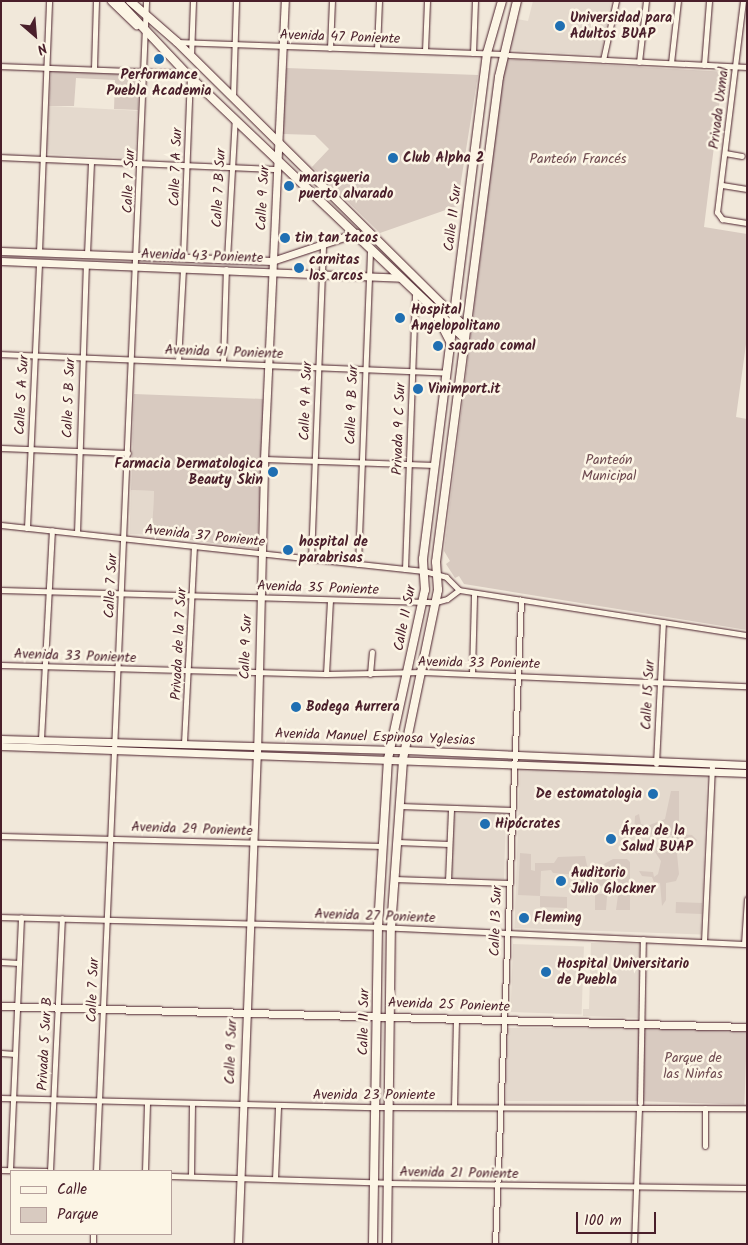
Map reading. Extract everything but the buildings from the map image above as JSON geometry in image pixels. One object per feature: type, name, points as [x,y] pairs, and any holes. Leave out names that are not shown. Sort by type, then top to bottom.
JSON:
[{"type":"main road","points":[[111,1],[465,338]]},
{"type":"main road","points":[[118,1],[146,34]]},
{"type":"main road","points":[[130,1],[146,13]]},
{"type":"main road","points":[[134,1],[466,328]]},
{"type":"main road","name":"Calle 9 Sur","points":[[280,1],[281,48]]},
{"type":"main road","name":"Calle 9 Sur","points":[[238,1244],[239,1178],[257,755],[257,672],[263,554],[264,459],[281,48],[285,1]]},
{"type":"main road","name":"Calle 11 Sur","points":[[373,1244],[378,927],[388,758],[423,602],[424,571],[435,465],[487,54],[502,1]]},
{"type":"main road","name":"Calle 11 Sur","points":[[387,1244],[391,928],[403,759],[423,672],[436,602],[437,573],[466,328],[505,55],[517,1]]},
{"type":"main road","name":"Avenida 43 Poniente","points":[[1,250],[272,261],[356,233]]},
{"type":"main road","name":"Avenida 43 Poniente","points":[[1,261],[226,269],[401,278]]},
{"type":"main road","points":[[431,306],[450,343]]},
{"type":"main road","points":[[414,601],[420,614]]},
{"type":"main road","name":"Avenida Manuel Espinosa Yglesias","points":[[1,739],[390,749],[747,765]]},
{"type":"main road","name":"Avenida Manuel Espinosa Yglesias","points":[[1,746],[388,758],[747,773]]},
{"type":"main road","name":"Avenida 25 Poniente","points":[[1,1006],[747,1027]]},
{"type":"street","points":[[39,252],[49,1]]},
{"type":"street","points":[[94,68],[96,1]]},
{"type":"street","name":"Calle 7 Sur","points":[[96,1170],[133,360],[146,1]]},
{"type":"street","points":[[191,56],[192,1]]},
{"type":"street","points":[[233,98],[236,1]]},
{"type":"street","points":[[330,48],[332,1]]},
{"type":"street","points":[[377,49],[379,1]]},
{"type":"street","points":[[426,51],[427,1]]},
{"type":"street","points":[[473,53],[475,1]]},
{"type":"street","points":[[603,60],[616,1]]},
{"type":"street","points":[[638,62],[646,1]]},
{"type":"street","points":[[671,63],[678,1]]},
{"type":"street","points":[[704,65],[710,1]]},
{"type":"street","name":"Privada Uxmal","points":[[743,1],[718,217],[747,223]]},
{"type":"street","name":"Avenida 47 Poniente","points":[[177,42],[281,48],[473,53],[747,67]]},
{"type":"street","points":[[1,66],[145,70],[188,75]]},
{"type":"street","name":"Calle 7 A Sur","points":[[183,257],[188,75]]},
{"type":"street","name":"Calle 7 B Sur","points":[[227,259],[235,117]]},
{"type":"street","points":[[725,153],[742,156]]},
{"type":"street","points":[[1,157],[277,169]]},
{"type":"street","points":[[87,254],[91,162]]},
{"type":"street","points":[[722,185],[747,189]]},
{"type":"street","name":"Calle 9 A Sur","points":[[311,559],[323,244]]},
{"type":"street","name":"Calle 9 B Sur","points":[[358,564],[370,247]]},
{"type":"street","name":"Calle 5 A Sur","points":[[27,528],[39,263]]},
{"type":"street","name":"Calle 5 B Sur","points":[[76,533],[86,264]]},
{"type":"street","points":[[178,361],[182,268]]},
{"type":"street","points":[[223,362],[226,269]]},
{"type":"street","name":"Privada 9 C Sur","points":[[405,569],[415,290]]},
{"type":"street","name":"Avenida 41 Poniente","points":[[1,354],[446,373]]},
{"type":"street","points":[[1,448],[128,453]]},
{"type":"street","points":[[264,459],[435,465]]},
{"type":"street","name":"Avenida 37 Poniente","points":[[1,525],[424,571],[437,573],[451,581],[459,590]]},
{"type":"street","points":[[41,740],[52,530]]},
{"type":"street","name":"Privada de la 7 Sur","points":[[184,744],[190,670],[194,546]]},
{"type":"street","name":"Avenida 35 Poniente","points":[[1,590],[423,602],[436,602],[447,599],[459,590]]},
{"type":"street","points":[[459,590],[474,594],[747,635]]},
{"type":"street","points":[[472,673],[474,594]]},
{"type":"street","points":[[326,674],[330,600]]},
{"type":"street","name":"Calle 13 Sur","points":[[495,1244],[514,755],[520,674],[521,600]]},
{"type":"street","name":"Calle 15 Sur","points":[[655,768],[663,622]]},
{"type":"street","points":[[370,674],[372,652]]},
{"type":"street","name":"Avenida 33 Poniente","points":[[1,665],[326,674],[406,674],[423,672],[520,674],[747,686]]},
{"type":"street","points":[[704,942],[712,763]]},
{"type":"street","points":[[400,806],[512,810]]},
{"type":"street","points":[[448,881],[451,808]]},
{"type":"street","name":"Avenida 29 Poniente","points":[[1,836],[382,846]]},
{"type":"street","points":[[397,842],[450,844]]},
{"type":"street","points":[[394,880],[509,883]]},
{"type":"street","points":[[745,944],[747,899]]},
{"type":"street","name":"Avenida 27 Poniente","points":[[1,917],[378,927],[745,944]]},
{"type":"street","points":[[1,1170],[10,1170],[21,917]]},
{"type":"street","name":"Privada 5 Sur B","points":[[48,1170],[54,1100],[62,918]]},
{"type":"street","points":[[634,1244],[643,940]]},
{"type":"street","points":[[1,962],[19,963]]},
{"type":"street","points":[[454,1107],[456,1019]]},
{"type":"street","points":[[1,1053],[15,1054]]},
{"type":"street","name":"Avenida 23 Poniente","points":[[1,1098],[278,1106],[499,1108],[639,1105],[747,1108]]},
{"type":"street","points":[[145,1170],[147,1102]]},
{"type":"street","points":[[191,1176],[192,1103]]},
{"type":"street","points":[[275,1179],[278,1106]]},
{"type":"street","points":[[705,1108],[705,1146]]},
{"type":"street","name":"Avenida 21 Poniente","points":[[172,1176],[388,1183],[747,1188]]},
{"type":"shaded area","name":"Universidad para Adultos BUAP","points":[[533,1],[611,1],[601,55],[508,50],[517,19],[528,21]]},
{"type":"shaded area","points":[[49,106],[138,111],[135,159],[46,154]]},
{"type":"shaded area","points":[[131,490],[154,491],[152,535],[129,534]]},
{"type":"shaded area","name":"Área de la Salud BUAP","points":[[520,768],[707,775],[701,934],[514,928]]},
{"type":"shaded area","points":[[452,813],[506,814],[504,879],[453,878],[450,874]]},
{"type":"shaded area","points":[[591,943],[641,944],[638,1018],[583,1016],[583,1009],[589,1009]]},
{"type":"shaded area","name":"Hospital Universitario de Puebla","points":[[513,944],[584,946],[582,1014],[511,1012]]},
{"type":"shaded area","points":[[506,1028],[638,1028],[638,1101],[506,1101]]},
{"type":"green space","name":"Panteón Municipal","points":[[505,59],[728,72],[728,90],[721,90],[704,227],[747,234],[747,337],[736,417],[747,419],[747,630],[464,584],[459,576],[455,578],[446,564],[450,561],[444,551]]},
{"type":"green space","name":"Club Alpha 2","points":[[286,68],[478,75],[457,206],[380,233],[312,167],[329,149],[315,135],[283,134]]},
{"type":"green space","points":[[51,70],[139,70],[138,110],[114,109],[115,80],[76,78],[74,106],[49,106]]},
{"type":"green space","points":[[134,394],[264,399],[257,549],[152,535],[154,491],[131,490]]},
{"type":"green space","points":[[671,791],[679,791],[679,834],[692,835],[697,840],[691,849],[677,854],[679,874],[676,881],[666,883],[666,900],[662,906],[660,883],[654,882],[652,877],[642,876],[639,871],[653,872],[654,877],[658,874],[661,861],[655,852],[659,846],[666,847],[673,835],[634,834],[635,816],[639,814],[641,824],[647,826],[665,819]]},
{"type":"green space","points":[[520,853],[531,854],[531,870],[535,871],[535,863],[554,863],[558,857],[585,856],[588,870],[585,894],[579,893],[581,875],[553,873],[551,870],[541,871],[540,896],[518,895]]},
{"type":"green space","points":[[613,859],[627,859],[630,862],[630,910],[616,910],[618,895],[624,895],[624,887],[617,885],[618,870],[609,870],[606,910],[595,910],[595,894],[603,894],[602,886],[596,885],[597,869],[608,869],[604,864]]},
{"type":"green space","points":[[540,896],[567,897],[567,908],[540,907]]},
{"type":"green space","points":[[676,902],[702,903],[702,914],[676,913]]},
{"type":"green space","name":"Parque de las Ninfas","points":[[638,1028],[747,1032],[744,1105],[635,1101]]},
{"type":"place","name":"Universidad para Adultos BUAP","points":[[560,26]]},
{"type":"place","name":"Performance Puebla Academia","points":[[159,59]]},
{"type":"place","name":"Club Alpha 2","points":[[393,158]]},
{"type":"place","name":"marisqueria puerto alvarado","points":[[289,186]]},
{"type":"place","name":"tin tan tacos","points":[[285,238]]},
{"type":"place","name":"carnitas los arcos","points":[[299,268]]},
{"type":"place","name":"Hospital Angelopolitano","points":[[400,318]]},
{"type":"place","name":"sagrado comal","points":[[438,346]]},
{"type":"place","name":"Vinimport.it","points":[[418,389]]},
{"type":"place","name":"Farmacia Dermatologica Beauty Skin","points":[[273,472]]},
{"type":"place","name":"hospital de parabrisas","points":[[288,550]]},
{"type":"place","name":"Bodega Aurrera","points":[[296,707]]},
{"type":"place","name":"De estomatologia","points":[[653,794]]},
{"type":"place","name":"Hipócrates","points":[[485,824]]},
{"type":"place","name":"Área de la Salud BUAP","points":[[611,839]]},
{"type":"place","name":"Auditorio Julio Glockner","points":[[561,881]]},
{"type":"place","name":"Fleming","points":[[524,918]]},
{"type":"place","name":"Hospital Universitario de Puebla","points":[[546,972]]},
{"type":"park label","name":"Panteón Francés","points":[[578,159]]}]
